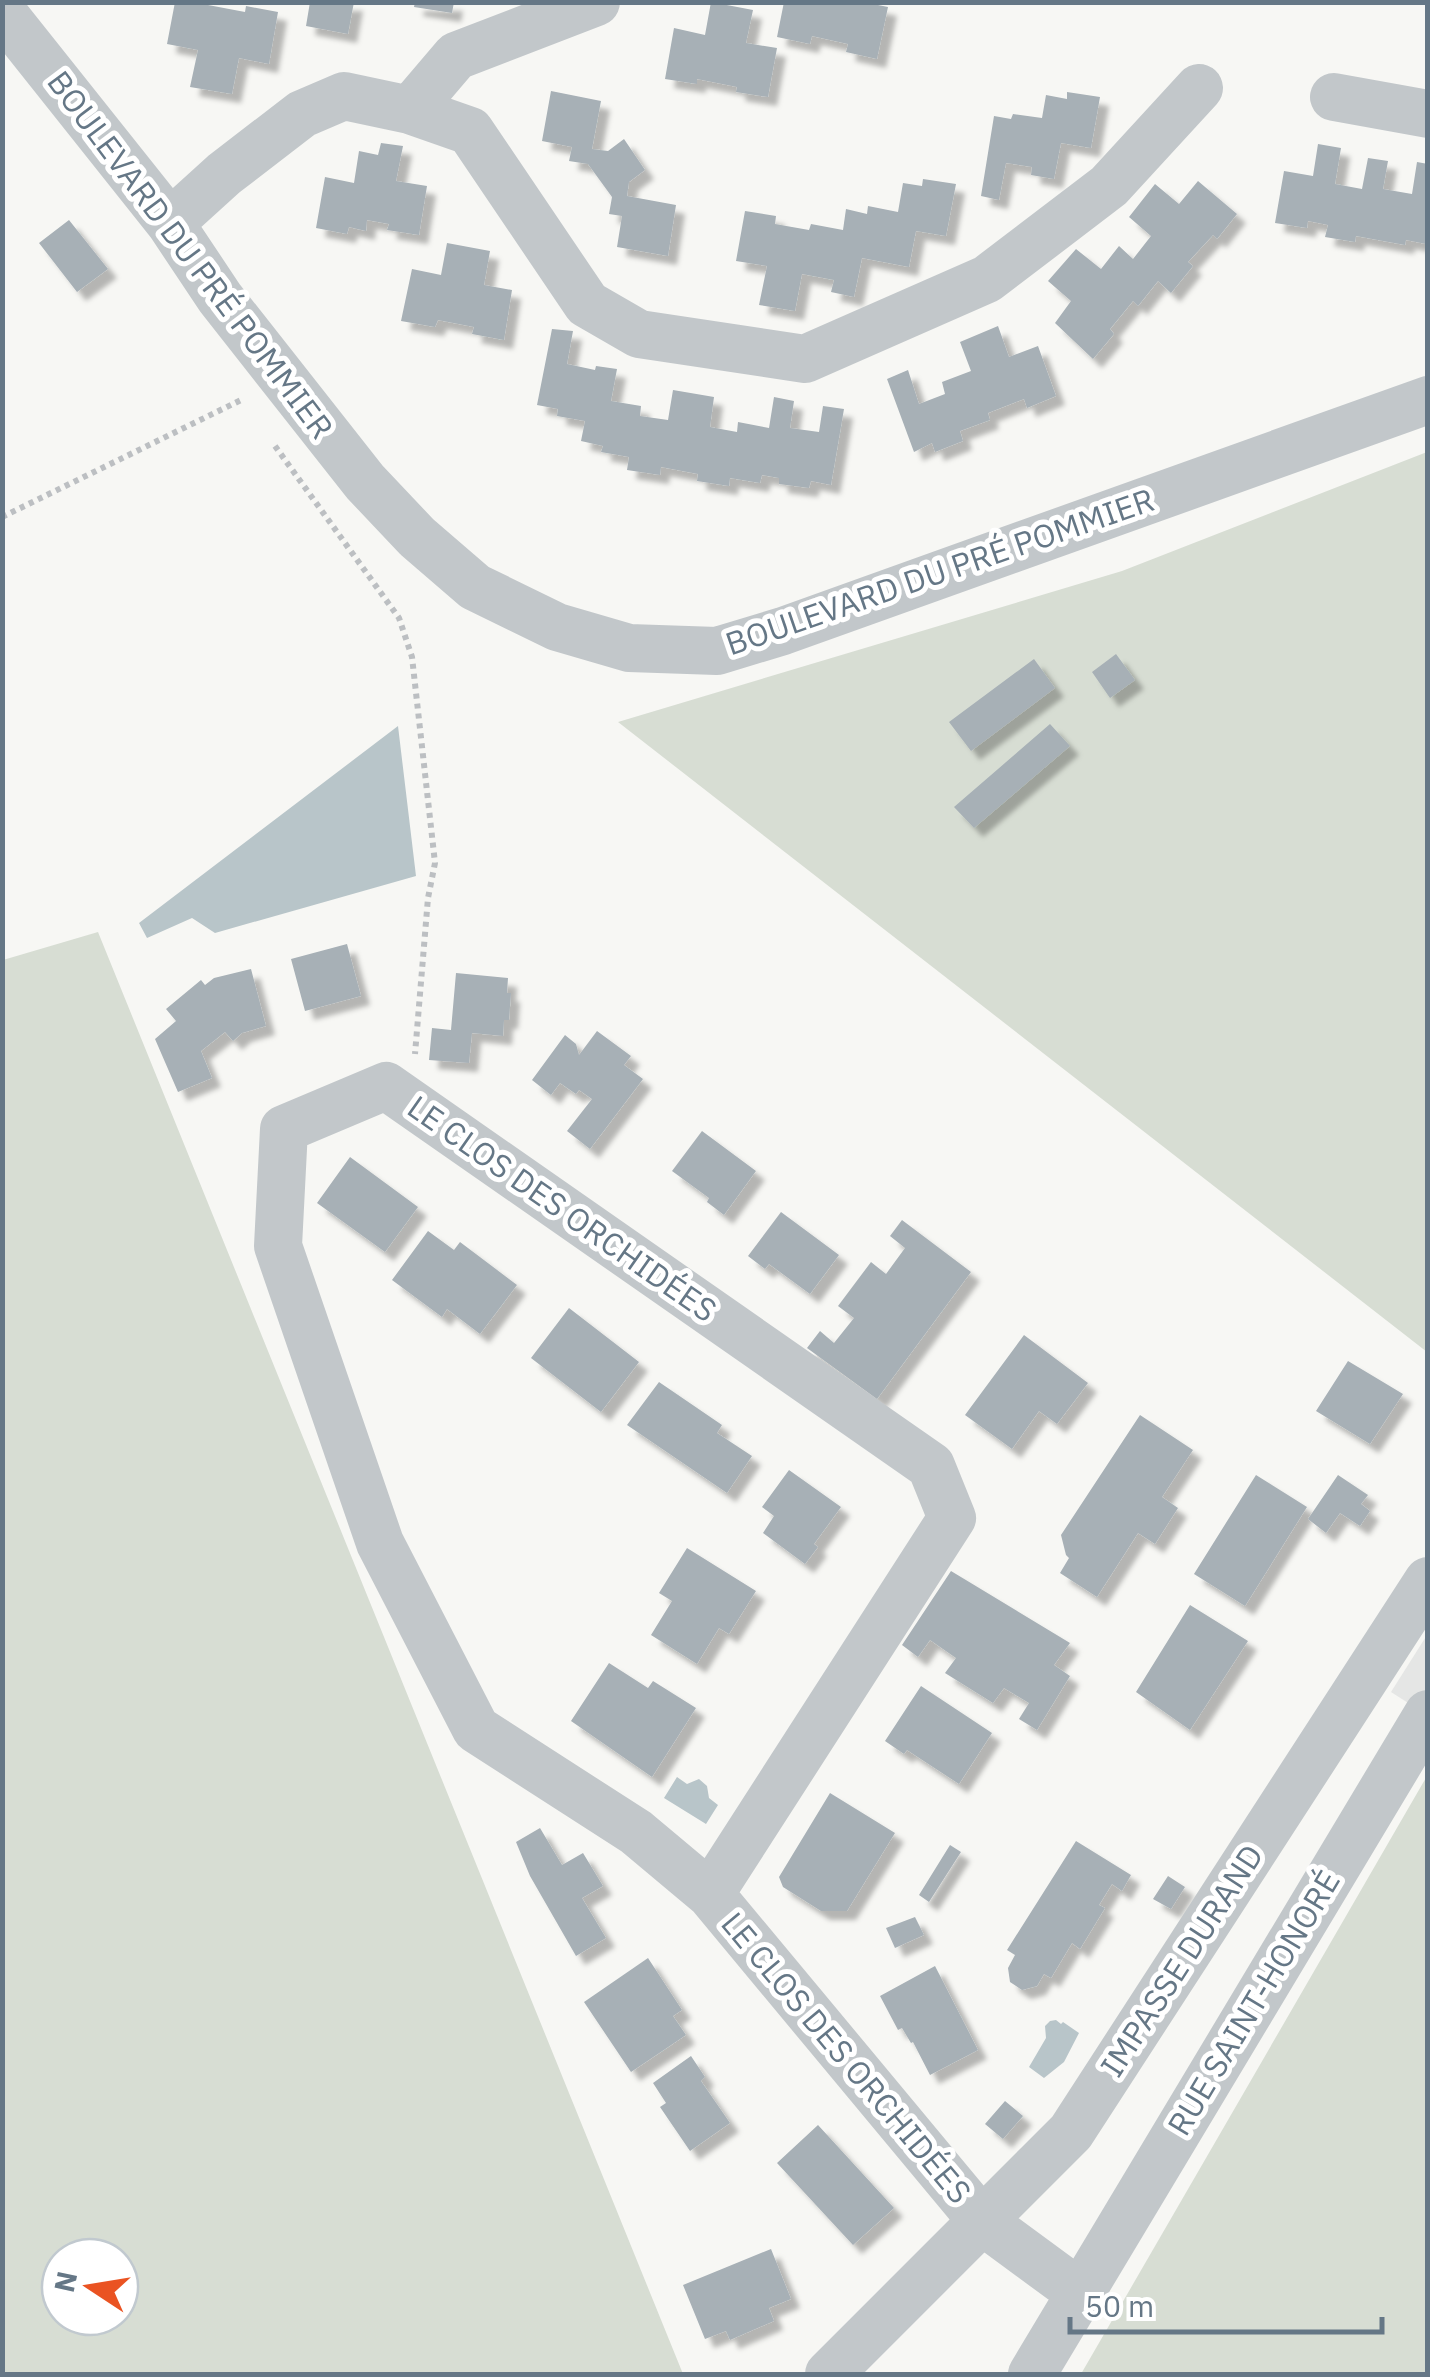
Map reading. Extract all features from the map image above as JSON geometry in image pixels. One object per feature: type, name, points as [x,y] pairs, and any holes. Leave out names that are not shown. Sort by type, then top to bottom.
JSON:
[{"type":"street","points":[[410,110],[456,56],[596,2]]},
{"type":"street","name":"BOULEVARD DU PRÉ POMMIER","points":[[2,12],[170,222],[220,298],[365,482],[417,536],[475,587],[557,628],[629,648],[717,651],[783,631],[1428,400]]},
{"type":"street","points":[[170,222],[302,114],[344,96],[410,110],[470,131],[587,304],[639,334],[805,359],[987,279],[1109,186],[1198,88]]},
{"type":"street","points":[[1334,97],[1428,114]]},
{"type":"street","name":"LE CLOS DES ORCHIDÉES","points":[[710,1894],[952,1518],[931,1466],[386,1086],[284,1128],[278,1246],[380,1543],[476,1728],[636,1832],[710,1894],[982,2221]]},
{"type":"street","name":"IMPASSE DURAND","points":[[829,2374],[1070,2132],[1428,1581]]},
{"type":"street","name":"RUE SAINT-HONORÉ","points":[[1032,2374],[1428,1714]]},
{"type":"street","points":[[982,2221],[1080,2293]]},
{"type":"path","points":[[2,517],[242,400]]},
{"type":"path","points":[[264,431],[399,618],[412,657],[435,863],[428,898],[411,1104]]},
{"type":"shaded area","points":[[1427,452],[1427,1352],[618,722],[1122,571]]},
{"type":"shaded area","points":[[398,726],[416,876],[215,933],[192,918],[147,938],[139,923]]},
{"type":"shaded area","points":[[98,932],[683,2374],[3,2374],[3,960]]},
{"type":"shaded area","points":[[1427,1635],[1427,1715],[1391,1692]]},
{"type":"shaded area","points":[[1427,1776],[1427,2374],[1081,2374]]},
{"type":"shaded area","points":[[677,1777],[687,1784],[699,1779],[707,1786],[709,1798],[718,1805],[706,1824],[664,1798]]},
{"type":"shaded area","points":[[1056,2020],[1079,2033],[1064,2062],[1044,2078],[1029,2067],[1046,2038],[1045,2026]]},
{"type":"building","points":[[175,2],[208,2],[245,12],[246,6],[278,12],[269,64],[239,58],[232,94],[190,87],[198,50],[167,44]]},
{"type":"building","points":[[310,2],[354,2],[348,34],[306,26]]},
{"type":"building","points":[[415,2],[454,2],[452,13],[414,7]]},
{"type":"building","points":[[711,2],[753,10],[746,43],[777,48],[768,97],[736,92],[737,87],[697,79],[697,84],[665,79],[674,28],[705,35]]},
{"type":"building","points":[[784,2],[863,2],[888,7],[877,59],[846,52],[848,44],[812,36],[810,44],[777,37]]},
{"type":"building","points":[[551,91],[601,101],[592,149],[608,151],[624,139],[645,170],[629,182],[627,196],[676,205],[668,256],[617,247],[622,216],[609,214],[612,197],[588,164],[569,161],[572,147],[542,141]]},
{"type":"building","points":[[1067,92],[1100,97],[1091,148],[1061,143],[1054,179],[1031,175],[1032,167],[1006,163],[999,200],[981,196],[994,116],[1042,118],[1046,95],[1067,99]]},
{"type":"building","points":[[381,143],[403,146],[396,181],[427,186],[419,235],[387,230],[389,224],[367,220],[366,231],[349,227],[347,234],[316,228],[325,177],[354,183],[359,151],[378,155]]},
{"type":"building","points":[[1318,144],[1341,148],[1335,184],[1362,189],[1368,158],[1388,161],[1383,189],[1412,194],[1417,162],[1428,164],[1426,244],[1406,240],[1405,245],[1356,236],[1355,242],[1325,237],[1328,225],[1308,221],[1307,228],[1275,223],[1284,171],[1313,176]]},
{"type":"building","points":[[923,179],[956,184],[946,236],[916,231],[909,267],[862,258],[854,297],[831,292],[834,280],[802,274],[795,311],[759,305],[767,266],[736,261],[745,211],[776,216],[775,224],[809,230],[811,224],[843,230],[846,209],[867,214],[868,206],[898,212],[903,183],[922,186]]},
{"type":"building","points":[[1198,181],[1237,214],[1217,239],[1213,235],[1188,262],[1193,266],[1171,293],[1158,281],[1138,306],[1133,301],[1110,329],[1114,334],[1093,359],[1055,323],[1071,301],[1048,281],[1076,249],[1101,269],[1119,246],[1133,259],[1151,236],[1129,217],[1155,184],[1179,204]]},
{"type":"building","points":[[69,220],[108,269],[77,292],[39,243]]},
{"type":"building","points":[[447,243],[490,251],[484,285],[512,290],[504,340],[472,334],[474,327],[438,320],[435,327],[401,321],[412,269],[441,275]]},
{"type":"building","points":[[998,326],[1009,357],[1038,346],[1056,396],[1027,408],[1024,399],[988,413],[990,420],[960,431],[963,441],[935,452],[932,443],[914,452],[887,379],[908,370],[919,404],[945,394],[942,382],[971,371],[960,342]]},
{"type":"building","points":[[552,329],[573,331],[567,364],[595,370],[596,366],[617,369],[611,401],[641,406],[640,416],[668,420],[673,390],[714,397],[710,427],[737,432],[738,422],[769,428],[774,397],[794,401],[790,428],[819,432],[823,406],[844,409],[831,485],[811,481],[809,488],[779,484],[779,478],[762,475],[760,483],[730,478],[729,486],[697,481],[698,474],[661,467],[660,475],[627,470],[629,457],[601,452],[603,446],[581,441],[585,421],[557,416],[558,409],[537,405]]},
{"type":"building","points":[[1116,654],[1135,680],[1110,698],[1092,672]]},
{"type":"building","points":[[1034,659],[1055,688],[971,751],[949,722]]},
{"type":"building","points":[[1050,724],[1070,746],[974,828],[954,807]]},
{"type":"building","points":[[347,944],[361,996],[305,1011],[291,959]]},
{"type":"building","points":[[251,969],[266,1026],[242,1033],[233,1041],[225,1032],[201,1051],[212,1078],[178,1092],[155,1039],[176,1021],[166,1009],[201,980],[205,985],[214,978]]},
{"type":"building","points":[[456,973],[508,978],[509,1020],[504,1020],[503,1036],[472,1033],[469,1063],[429,1060],[432,1028],[451,1030]]},
{"type":"building","points":[[597,1031],[631,1056],[624,1065],[643,1079],[590,1149],[567,1131],[592,1099],[560,1083],[551,1095],[532,1080],[565,1035],[576,1044],[579,1055]]},
{"type":"building","points":[[702,1131],[756,1171],[724,1215],[707,1202],[709,1198],[672,1171]]},
{"type":"building","points":[[350,1157],[418,1207],[385,1252],[317,1203]]},
{"type":"building","points":[[781,1212],[839,1255],[810,1294],[769,1264],[765,1269],[748,1256]]},
{"type":"building","points":[[902,1220],[971,1272],[877,1399],[807,1348],[820,1331],[834,1343],[854,1318],[838,1306],[871,1262],[886,1274],[905,1248],[890,1236]]},
{"type":"building","points":[[428,1231],[454,1250],[460,1242],[517,1285],[480,1334],[447,1309],[442,1317],[392,1280]]},
{"type":"building","points":[[569,1308],[639,1362],[601,1412],[531,1358]]},
{"type":"building","points":[[1024,1335],[1088,1383],[1057,1424],[1039,1411],[1012,1449],[965,1415]]},
{"type":"building","points":[[1348,1361],[1403,1394],[1370,1444],[1316,1411]]},
{"type":"building","points":[[659,1382],[722,1425],[717,1433],[752,1456],[727,1493],[627,1425]]},
{"type":"building","points":[[1140,1415],[1193,1450],[1162,1497],[1178,1508],[1155,1544],[1138,1533],[1097,1597],[1060,1573],[1069,1558],[1061,1535]]},
{"type":"building","points":[[789,1470],[841,1507],[814,1544],[818,1547],[805,1564],[763,1533],[774,1516],[762,1507]]},
{"type":"building","points":[[1256,1475],[1307,1507],[1245,1606],[1194,1574]]},
{"type":"building","points":[[1338,1475],[1368,1495],[1361,1504],[1370,1511],[1360,1526],[1340,1513],[1326,1533],[1308,1519]]},
{"type":"building","points":[[687,1548],[756,1591],[729,1634],[719,1628],[697,1664],[651,1635],[672,1601],[659,1593]]},
{"type":"building","points":[[951,1571],[1070,1643],[1054,1665],[1070,1676],[1037,1730],[1019,1719],[1029,1703],[1004,1688],[993,1703],[945,1673],[956,1658],[930,1640],[918,1657],[902,1645]]},
{"type":"building","points":[[1190,1605],[1248,1641],[1190,1730],[1136,1692]]},
{"type":"building","points":[[609,1663],[648,1688],[653,1681],[696,1708],[652,1777],[571,1721]]},
{"type":"building","points":[[921,1686],[992,1733],[959,1784],[907,1750],[904,1754],[885,1741]]},
{"type":"building","points":[[830,1793],[895,1833],[847,1911],[821,1911],[783,1887],[779,1877]]},
{"type":"building","points":[[540,1828],[562,1865],[583,1853],[603,1886],[582,1898],[606,1938],[576,1956],[530,1876],[516,1842]]},
{"type":"building","points":[[1076,1841],[1131,1875],[1122,1891],[1112,1884],[1099,1905],[1105,1908],[1080,1949],[1072,1943],[1051,1978],[1044,1974],[1037,1986],[1022,1990],[1010,1982],[1008,1968],[1015,1955],[1007,1950]]},
{"type":"building","points":[[950,1845],[961,1852],[929,1902],[919,1895]]},
{"type":"building","points":[[1168,1876],[1185,1887],[1171,1909],[1153,1899]]},
{"type":"building","points":[[915,1917],[924,1935],[895,1948],[886,1928]]},
{"type":"building","points":[[648,1958],[682,2010],[673,2016],[686,2035],[631,2072],[584,2002]]},
{"type":"building","points":[[935,1966],[978,2050],[930,2075],[913,2042],[902,2028],[898,2030],[880,1996]]},
{"type":"building","points":[[691,2056],[705,2077],[701,2081],[730,2123],[690,2151],[660,2107],[666,2103],[653,2083]]},
{"type":"building","points":[[1005,2101],[1023,2116],[1003,2139],[985,2124]]},
{"type":"building","points":[[818,2125],[894,2208],[853,2245],[777,2163]]},
{"type":"building","points":[[771,2249],[791,2299],[769,2308],[774,2321],[730,2340],[726,2331],[705,2339],[683,2285]]}]
